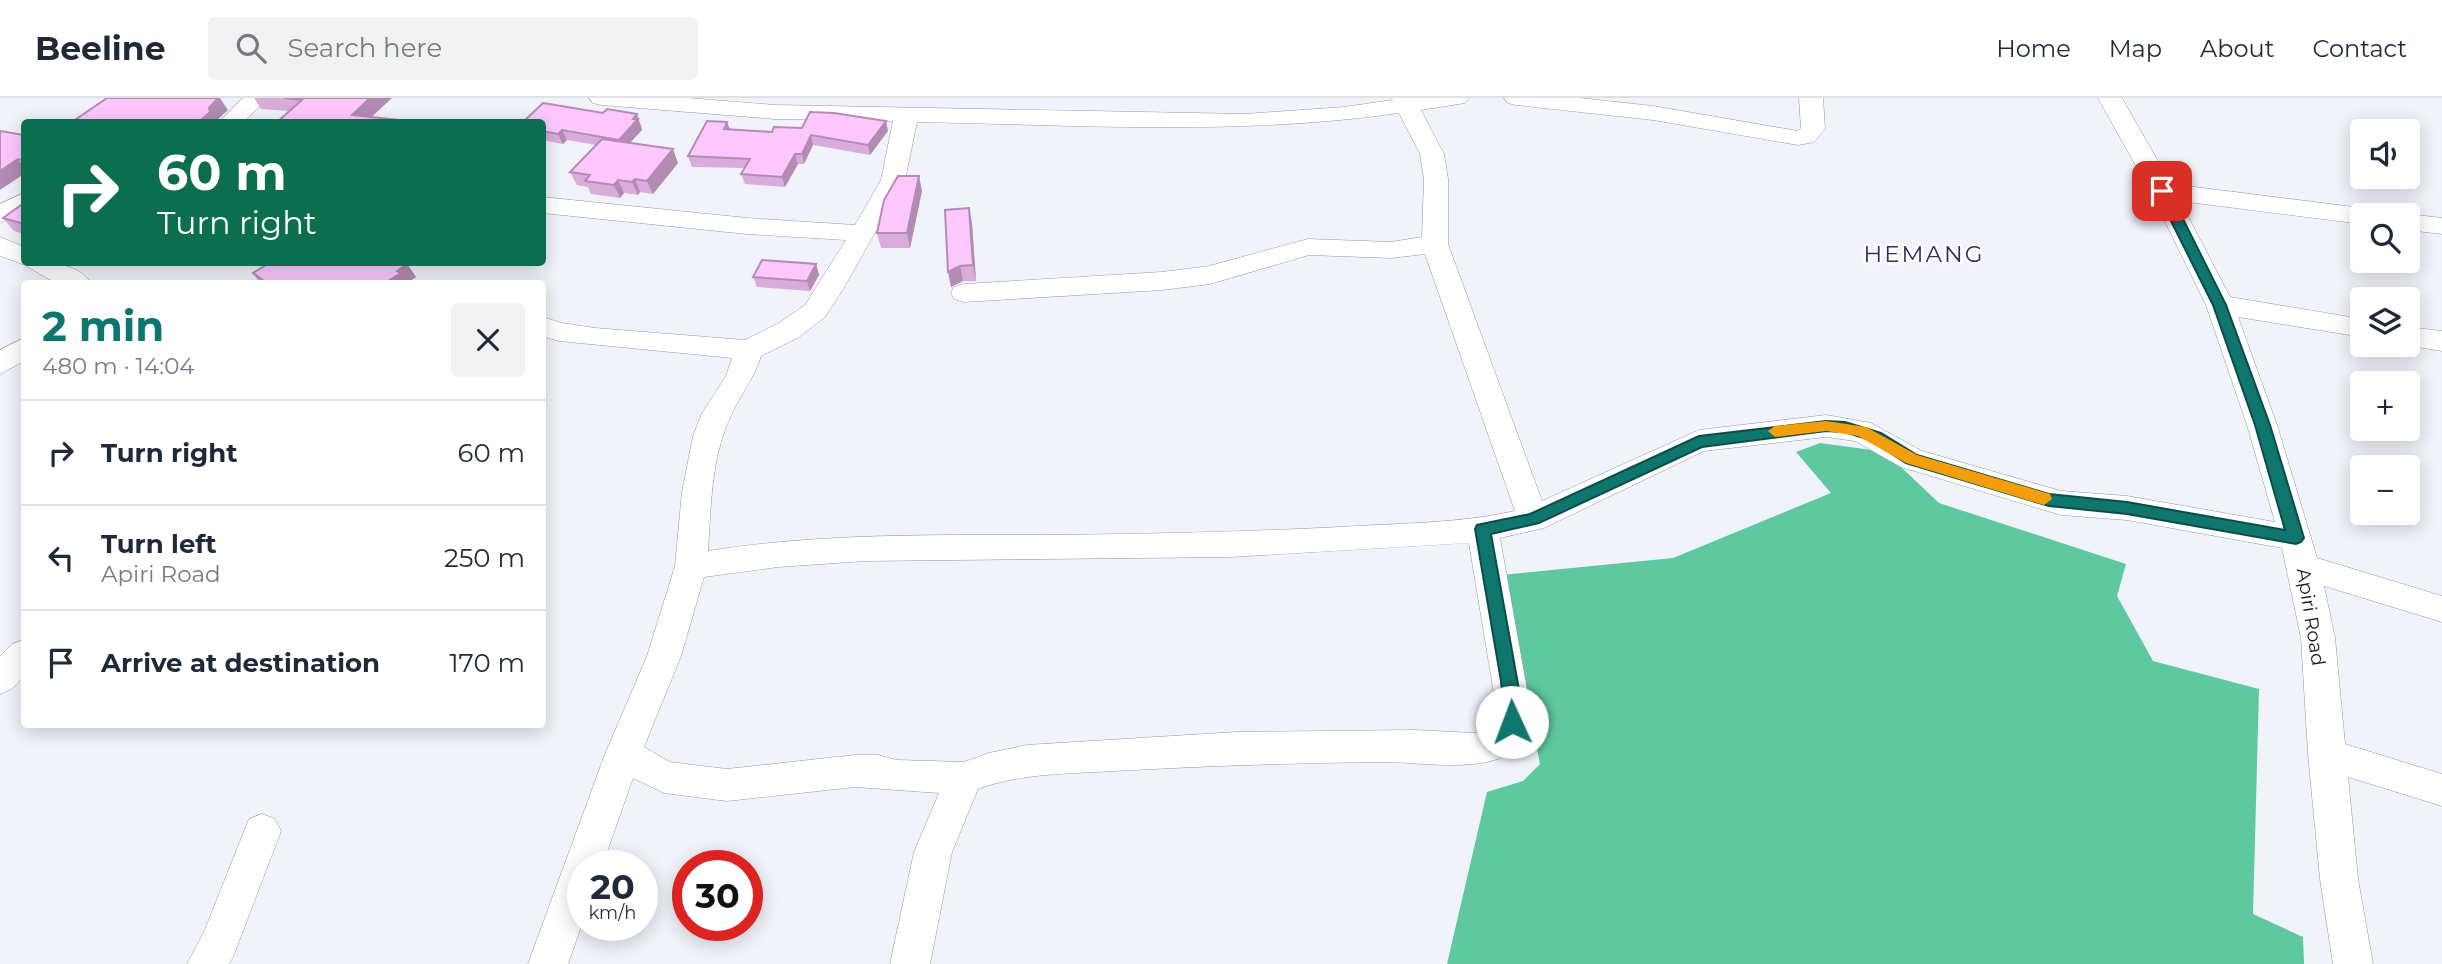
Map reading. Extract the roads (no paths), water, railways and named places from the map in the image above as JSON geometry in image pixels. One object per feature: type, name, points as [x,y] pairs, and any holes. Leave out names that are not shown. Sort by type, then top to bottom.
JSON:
[{"type":"street","points":[[233,119],[257,98]]},
{"type":"street","points":[[601,98],[775,112],[1245,121],[1344,114],[1406,102],[1457,98]]},
{"type":"street","points":[[1516,98],[1582,101],[1798,138],[1806,137],[1813,129],[1811,98]]},
{"type":"street","name":"Apiri Road","points":[[2110,98],[2162,191],[2220,305],[2262,425],[2300,552],[2318,638],[2339,879],[2353,964]]},
{"type":"street","points":[[1406,102],[1432,155],[1436,179],[1435,244],[1533,519]]},
{"type":"street","points":[[546,327],[595,337],[749,350],[789,330],[815,310],[833,285],[860,233],[893,180],[906,116]]},
{"type":"street","points":[[2162,191],[2350,214]]},
{"type":"street","points":[[0,215],[21,203]]},
{"type":"street","points":[[546,205],[733,225],[860,233]]},
{"type":"street","points":[[2420,223],[2442,226]]},
{"type":"street","points":[[964,293],[1162,281],[1210,275],[1308,247],[1391,250],[1435,244]]},
{"type":"street","points":[[0,245],[21,256]]},
{"type":"street","points":[[44,266],[71,280]]},
{"type":"street","points":[[2220,305],[2350,326]]},
{"type":"street","points":[[2420,338],[2442,341]]},
{"type":"street","points":[[0,364],[21,350]]},
{"type":"street","points":[[548,964],[623,754],[664,656],[691,566],[697,492],[708,436],[716,415],[740,377],[749,350]]},
{"type":"street","points":[[691,566],[741,557],[906,547],[1225,545],[1483,529],[1533,519],[1699,441],[1826,426],[1861,431],[1912,459],[2061,503],[2127,508],[2300,552],[2442,609]]},
{"type":"street","points":[[623,754],[664,777],[727,785],[855,771],[878,771],[897,776],[964,778],[989,769],[1027,761],[1236,748],[1415,746],[1457,750],[1488,747],[1504,735],[1514,712],[1483,529]]},
{"type":"street","points":[[0,679],[21,657]]},
{"type":"street","points":[[2326,754],[2442,790]]},
{"type":"street","points":[[910,964],[933,852],[964,778]]},
{"type":"street","points":[[207,964],[219,943],[262,831]]},
{"type":"district","name":"HEMANG","points":[[1924,254]]}]
